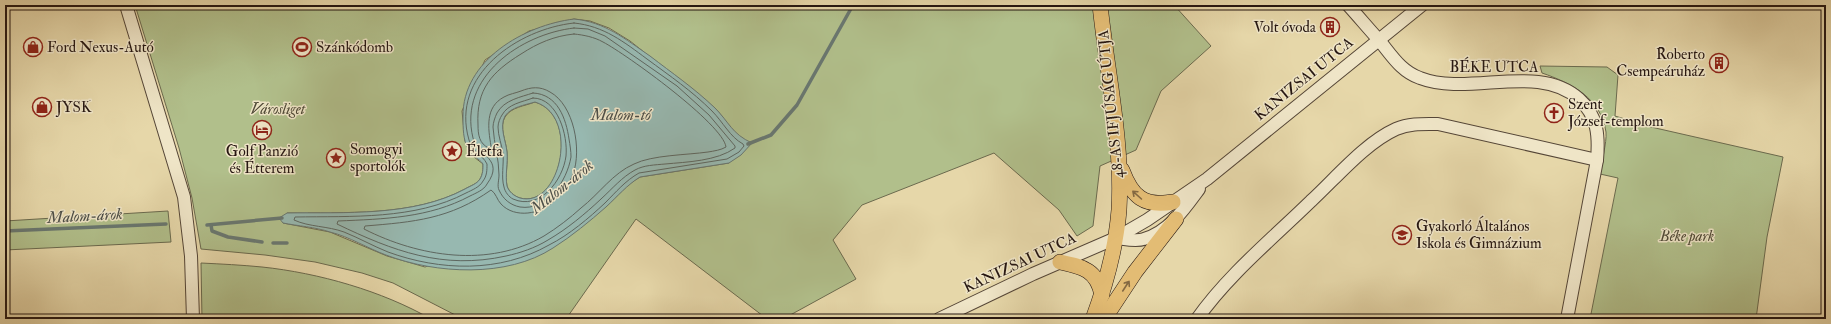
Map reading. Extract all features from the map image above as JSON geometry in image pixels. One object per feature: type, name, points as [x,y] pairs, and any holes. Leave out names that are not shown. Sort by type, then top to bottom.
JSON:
[{"type":"main road","name":"48-AS IFJÚSÁG ÚTJA","points":[[1093,319],[1102,295],[1116,238],[1119,210],[1118,160],[1114,104],[1100,5]]},
{"type":"main road","points":[[1118,160],[1126,181],[1134,194],[1152,204],[1173,202]]},
{"type":"main road","points":[[1104,319],[1135,272],[1176,219]]},
{"type":"main road","points":[[1060,262],[1085,269],[1094,275],[1100,283],[1102,295]]},
{"type":"street","points":[[126,5],[184,197],[191,256],[193,319]]},
{"type":"street","name":"BÉKE UTCA","points":[[1348,5],[1379,40],[1400,67],[1420,78],[1456,84],[1535,82],[1556,85],[1573,94],[1588,107],[1596,124],[1599,140],[1597,160],[1567,319]]},
{"type":"street","name":"KANIZSAI UTCA","points":[[939,319],[1060,262],[1116,238],[1147,220],[1207,179],[1422,5]]},
{"type":"street","points":[[1197,319],[1210,302],[1242,268],[1339,174],[1373,144],[1396,129],[1415,123],[1438,124],[1597,160]]},
{"type":"street","name":"KANIZSAI UTCA","points":[[1116,238],[1143,240],[1156,234],[1176,219],[1207,179]]},
{"type":"green space","name":"Városliget","points":[[135,5],[1174,5],[1211,46],[1161,91],[1136,150],[1100,166],[1093,226],[1077,236],[1059,210],[994,153],[862,205],[833,240],[856,279],[783,319],[767,319],[636,219],[566,319],[463,319],[393,283],[362,273],[315,262],[265,255],[201,249],[192,198],[179,148]],"holes":[[[574,19],[590,21],[609,28],[630,41],[716,109],[739,138],[729,163],[640,177],[629,184],[607,206],[425,267],[387,256],[330,232],[283,223],[287,213],[355,212],[401,209],[445,198],[475,184],[479,181],[482,175],[483,164],[474,157],[465,141],[462,111],[485,60],[529,31]]]},
{"type":"green space","name":"Béke park","points":[[1540,66],[1607,67],[1618,75],[1615,116],[1651,127],[1783,157],[1767,237],[1756,319],[1590,319],[1618,178],[1600,174],[1606,142],[1606,132],[1603,120],[1598,110],[1591,101],[1574,87],[1542,73]]},
{"type":"green space","points":[[535,102],[549,111],[558,124],[561,141],[560,159],[555,176],[546,190],[534,198],[520,198],[512,194],[507,186],[507,152],[503,134],[503,121],[511,111],[518,107]]},
{"type":"green space","points":[[168,211],[171,242],[5,250],[5,221]]},
{"type":"green space","points":[[201,263],[262,267],[328,279],[392,300],[431,319],[202,319]]},
{"type":"water","name":"Malom-tó","points":[[574,19],[595,24],[614,32],[650,56],[683,81],[715,108],[735,132],[752,143],[741,155],[729,163],[640,177],[587,223],[553,248],[535,258],[515,264],[493,268],[471,270],[427,266],[386,255],[337,234],[283,223],[279,218],[287,213],[355,212],[401,209],[445,198],[475,184],[479,181],[482,175],[483,164],[468,149],[464,137],[463,125],[465,97],[473,78],[485,63],[500,49],[517,38],[536,29]],"holes":[[[535,102],[549,111],[558,124],[561,141],[560,159],[554,176],[546,190],[534,198],[520,198],[512,194],[507,186],[507,152],[503,120],[511,110]]]},
{"type":"waterway","name":"Malom-árok","points":[[748,144],[771,135],[797,105],[853,5]]},
{"type":"waterway","name":"Malom-árok","points":[[207,225],[282,218]]},
{"type":"waterway","name":"Malom-árok","points":[[5,231],[166,224]]},
{"type":"waterway","points":[[211,225],[212,231],[228,237],[262,242]]},
{"type":"waterway","points":[[273,243],[287,243]]},
{"type":"place","name":"Volt óvoda","points":[[1330,27]]},
{"type":"place","name":"Ford Nexus-Autó","points":[[33,47]]},
{"type":"place","name":"Szánkódomb","points":[[302,47]]},
{"type":"place","name":"Roberto Csempeáruház","points":[[1719,63]]},
{"type":"place","name":"JYSK","points":[[42,107]]},
{"type":"place","name":"Szent József-templom","points":[[1554,113]]},
{"type":"place","name":"Golf Panzió és Étterem","points":[[262,130]]},
{"type":"place","name":"Életfa","points":[[452,151]]},
{"type":"place","name":"Somogyi sportolók","points":[[336,158]]},
{"type":"place","name":"Gyakorló Általános Iskola és Gimnázium","points":[[1402,235]]}]
